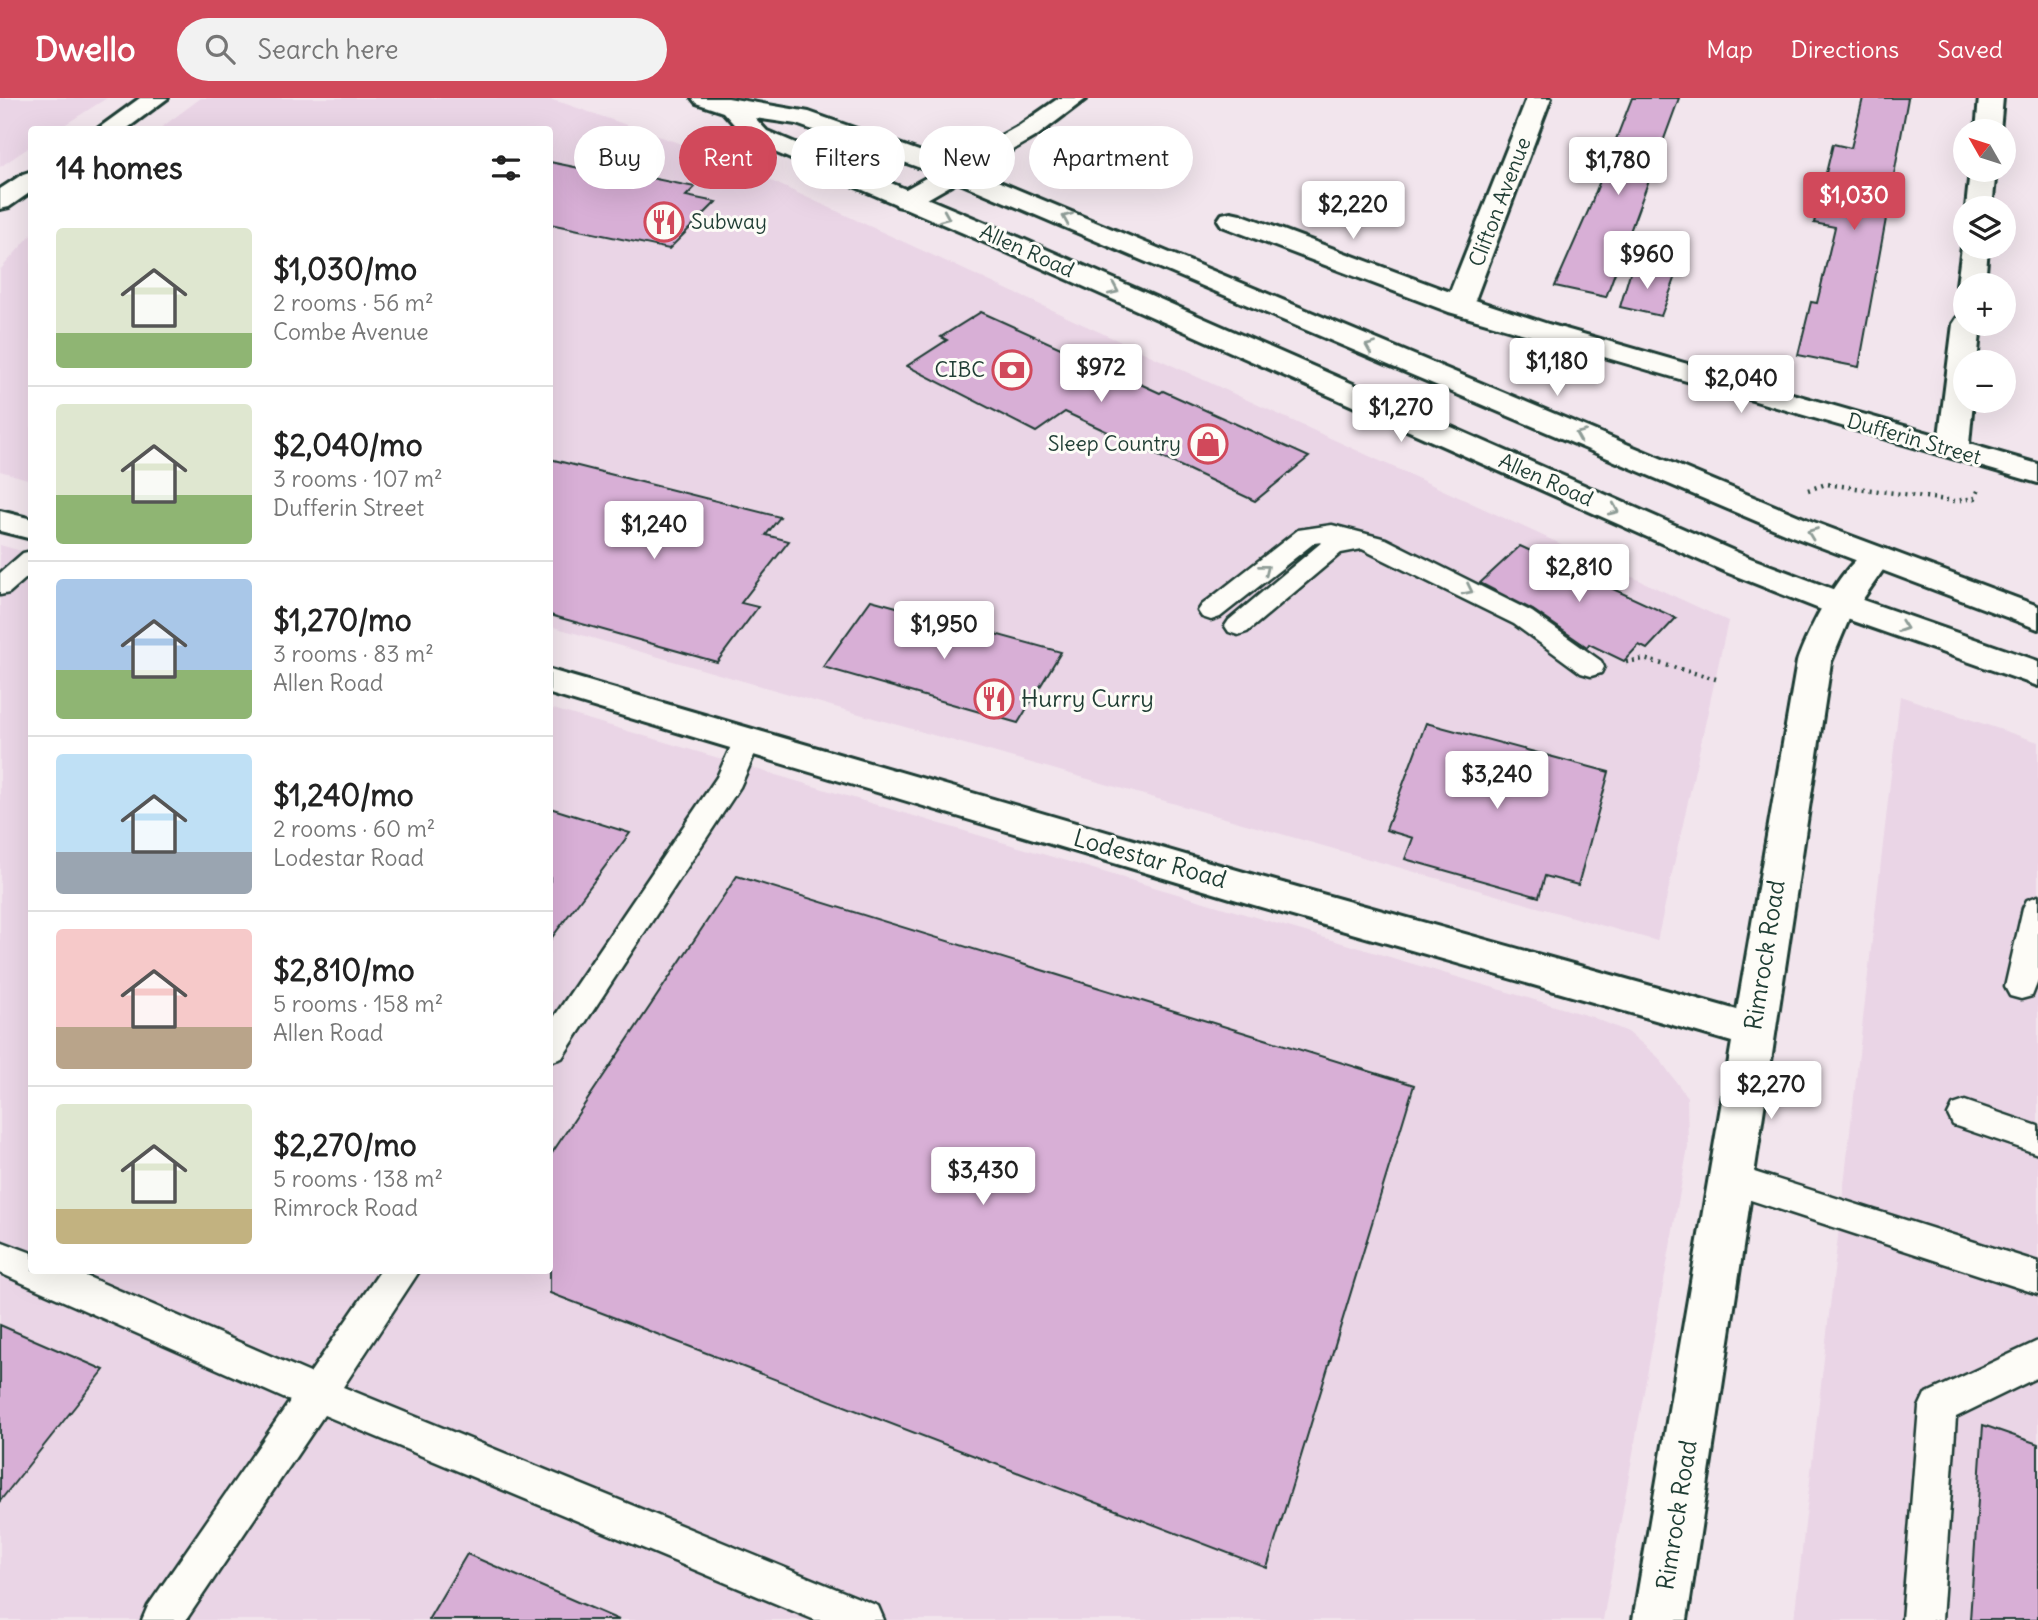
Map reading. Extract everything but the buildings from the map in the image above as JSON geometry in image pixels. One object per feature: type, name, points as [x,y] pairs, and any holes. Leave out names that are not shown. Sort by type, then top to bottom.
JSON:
[{"type":"street","points":[[114,126],[156,98]]},
{"type":"street","points":[[704,98],[733,107],[800,117],[919,159]]},
{"type":"street","points":[[1015,138],[1075,98]]},
{"type":"street","name":"Clifton Avenue","points":[[1459,306],[1539,98]]},
{"type":"street","points":[[1989,119],[1991,98]]},
{"type":"street","points":[[733,107],[758,136],[906,200],[925,189]]},
{"type":"street","points":[[0,201],[28,181]]},
{"type":"street","name":"Allen Road","points":[[995,189],[1800,528],[2038,618]]},
{"type":"street","name":"Allen Road","points":[[906,200],[1738,565],[1839,604],[2038,674]]},
{"type":"street","name":"Dufferin Street","points":[[1231,220],[1459,306],[2038,474]]},
{"type":"street","points":[[1953,450],[1966,336]]},
{"type":"street","points":[[0,520],[28,528]]},
{"type":"street","name":"Rimrock Road","points":[[1660,1620],[1814,662],[1826,625],[1876,557]]},
{"type":"street","name":"Lodestar Road","points":[[553,683],[1254,890],[1753,1031]]},
{"type":"lane","points":[[1211,611],[1307,536],[1332,533],[1377,545],[1523,618],[1591,667]]},
{"type":"lane","points":[[1238,626],[1333,546],[1363,541]]},
{"type":"lane","points":[[0,587],[28,562]]},
{"type":"lane","points":[[553,1045],[730,780],[747,740]]},
{"type":"lane","points":[[2021,987],[2038,908]]},
{"type":"lane","points":[[1965,1115],[2038,1140]]},
{"type":"lane","points":[[1730,1179],[2038,1278]]},
{"type":"lane","points":[[0,1257],[28,1268]]},
{"type":"lane","points":[[41,1274],[319,1395],[864,1620]]},
{"type":"lane","points":[[162,1620],[319,1395],[399,1274]]},
{"type":"lane","points":[[1922,1620],[1938,1407],[2038,1358]]},
{"type":"path","points":[[1806,491],[1826,484],[1955,500],[1975,498],[1990,460]]},
{"type":"path","points":[[1591,667],[1644,659],[1716,679]]},
{"type":"shaded area","points":[[0,98],[107,98],[63,126],[28,126],[28,148],[0,167]]},
{"type":"shaded area","points":[[201,98],[545,98],[563,103],[629,126],[574,126],[574,189],[665,189],[665,138],[679,143],[679,189],[777,189],[777,184],[1728,621],[1657,941],[553,627],[553,126],[163,126]]},
{"type":"shaded area","points":[[28,238],[28,479],[0,471],[0,270]]},
{"type":"shaded area","points":[[0,545],[28,553],[28,1274],[553,1274],[553,709],[1592,1017],[1628,1032],[1658,1057],[1687,1097],[1688,1147],[1603,1620],[0,1620]]},
{"type":"shaded area","points":[[1900,696],[2038,742],[2038,1620],[1794,1620]]},
{"type":"place","name":"Subway","points":[[664,222]]},
{"type":"place","name":"CIBC","points":[[1012,370]]},
{"type":"place","name":"Sleep Country","points":[[1208,444]]},
{"type":"place","name":"Hurry Curry","points":[[994,699]]}]
